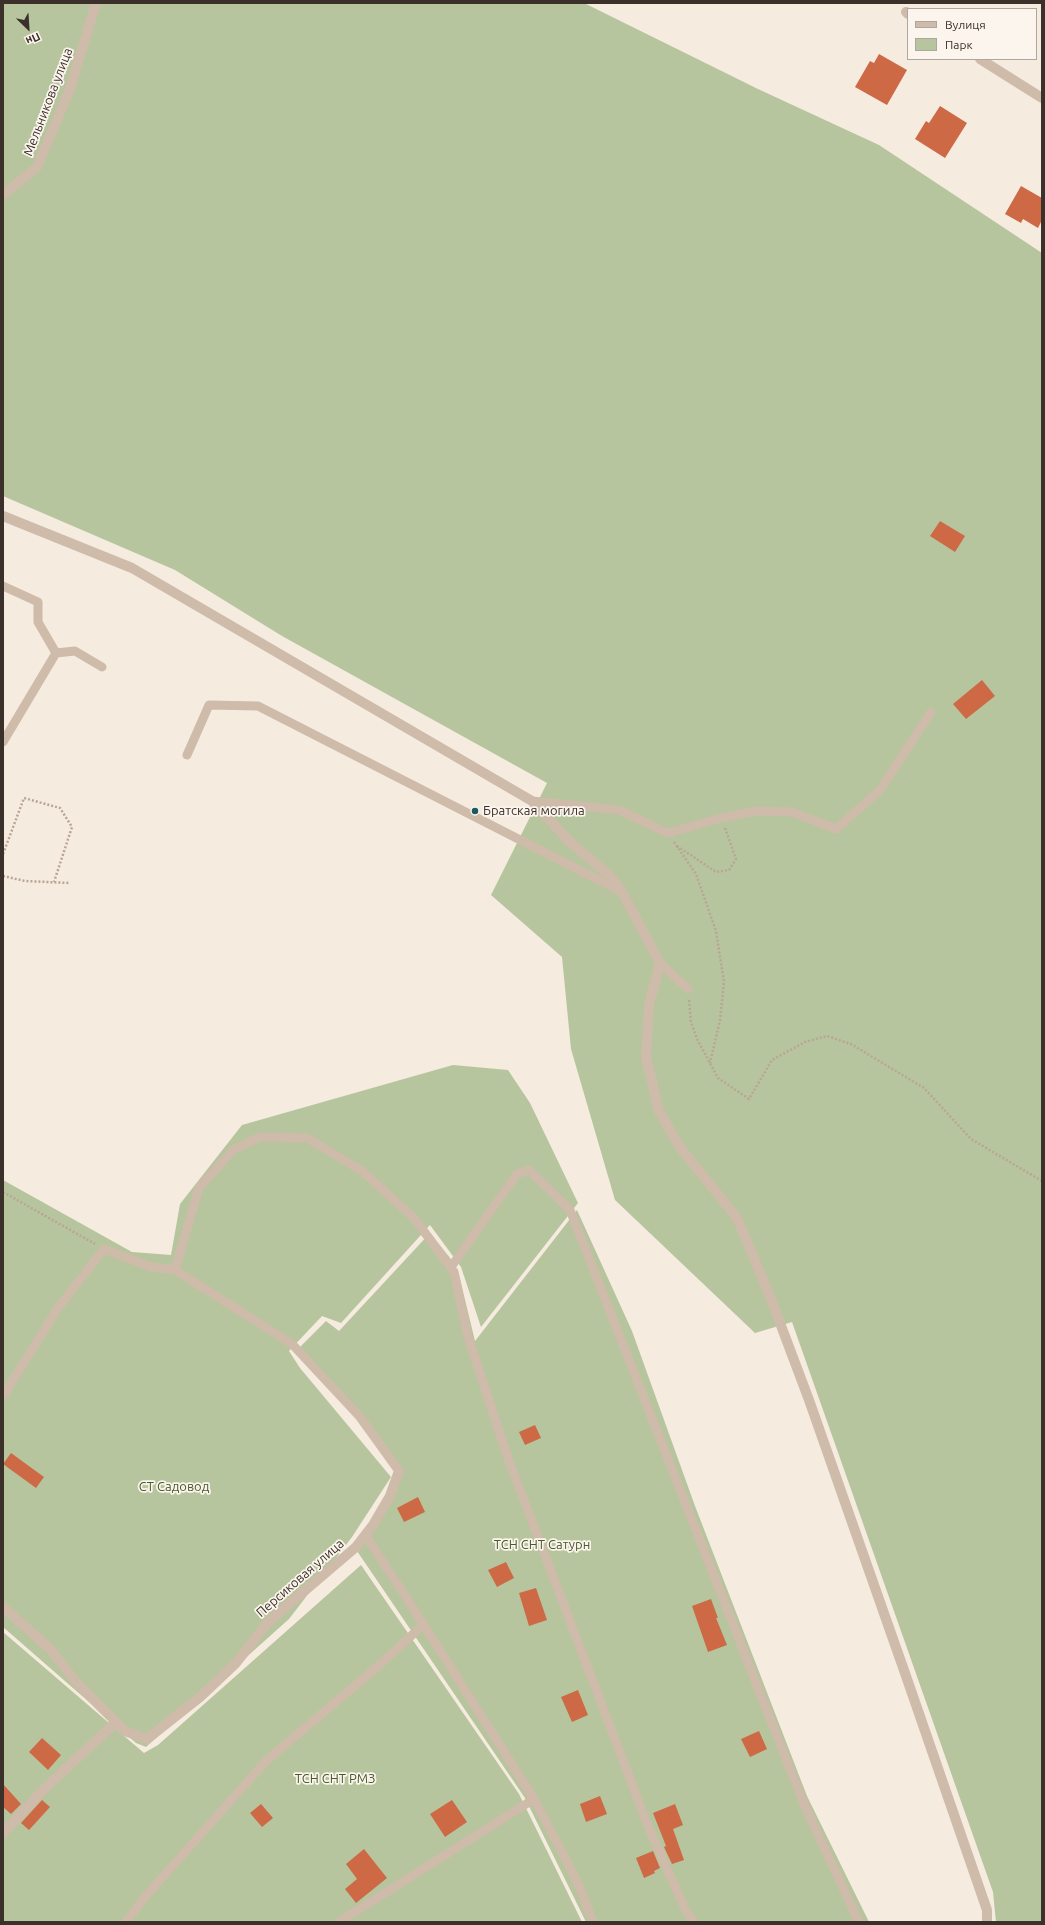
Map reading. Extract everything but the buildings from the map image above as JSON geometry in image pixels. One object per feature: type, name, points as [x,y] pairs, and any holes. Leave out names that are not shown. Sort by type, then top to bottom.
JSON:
[{"type":"street","name":"Мельникова улица","points":[[3,195],[37,167],[70,89],[96,3]]},
{"type":"street","points":[[982,60],[1042,98]]},
{"type":"street","points":[[3,516],[132,568],[532,801],[570,842],[610,876],[622,892],[660,962],[649,1005],[646,1057],[659,1111],[679,1146],[737,1218],[770,1298],[809,1400],[987,1910],[987,1922]]},
{"type":"street","name":"Персиковая улица","points":[[116,1722],[125,1731],[147,1739],[200,1696],[236,1663],[268,1622],[356,1547],[390,1496],[399,1472]]},
{"type":"street","points":[[3,1607],[50,1650],[77,1683],[116,1722],[42,1790],[3,1833]]},
{"type":"lane","points":[[3,586],[38,602],[38,622],[56,653]]},
{"type":"lane","points":[[56,653],[75,651],[102,667]]},
{"type":"lane","points":[[3,742],[56,653]]},
{"type":"lane","points":[[187,755],[209,705],[258,706],[622,892]]},
{"type":"lane","points":[[532,801],[619,810],[668,833],[722,818],[756,811],[792,812],[836,830],[880,790],[931,712]]},
{"type":"lane","points":[[660,962],[688,989]]},
{"type":"lane","points":[[175,1270],[200,1188],[233,1150],[260,1137],[307,1138],[362,1170],[414,1218],[454,1272],[468,1337],[509,1461],[648,1826],[687,1913],[694,1922]]},
{"type":"lane","points":[[450,1267],[517,1174],[529,1170],[570,1210],[803,1802],[860,1922]]},
{"type":"lane","points":[[3,1396],[58,1308],[104,1249],[151,1267],[175,1270],[292,1344],[360,1417],[399,1472]]},
{"type":"lane","points":[[365,1535],[424,1624],[534,1799],[577,1881],[593,1922]]},
{"type":"lane","points":[[126,1922],[144,1898],[267,1760],[376,1668],[424,1624]]},
{"type":"lane","points":[[339,1922],[534,1799]]},
{"type":"path","points":[[3,854],[24,798],[60,808],[72,826],[54,882]]},
{"type":"path","points":[[675,844],[716,872],[729,870],[736,859],[722,818]]},
{"type":"path","points":[[668,833],[696,874],[716,931],[724,982],[720,1020],[710,1063]]},
{"type":"path","points":[[3,876],[25,881],[70,883]]},
{"type":"path","points":[[688,989],[691,1022],[697,1039],[718,1078],[749,1098],[772,1060],[805,1042],[827,1036],[851,1044],[924,1088],[971,1139],[1042,1181]]},
{"type":"path","points":[[3,1192],[104,1249]]},
{"type":"green space","points":[[3,3],[584,3],[758,89],[879,145],[1042,253],[1042,1922],[996,1922],[993,1892],[792,1322],[755,1333],[615,1200],[571,1049],[562,957],[491,895],[547,783],[282,636],[175,570],[3,496]]},
{"type":"green space","name":"СТ Садовод","points":[[453,1065],[508,1070],[530,1103],[578,1203],[481,1327],[461,1267],[430,1225],[341,1323],[322,1316],[289,1351],[300,1368],[391,1477],[352,1537],[289,1619],[146,1747],[136,1743],[3,1627],[3,1180],[132,1252],[171,1255],[180,1204],[242,1125]]},
{"type":"green space","name":"ТСН СНТ Сатурн","points":[[577,1210],[632,1331],[695,1506],[807,1796],[869,1922],[586,1922],[525,1798],[357,1551],[401,1472],[300,1347],[326,1321],[339,1331],[430,1233],[450,1258],[459,1275],[475,1341]]},
{"type":"green space","name":"ТСН СНТ РМЗ","points":[[361,1565],[519,1794],[582,1922],[3,1922],[3,1632],[144,1753],[158,1745]]},
{"type":"place","name":"Братская могила","points":[[475,811]]}]
